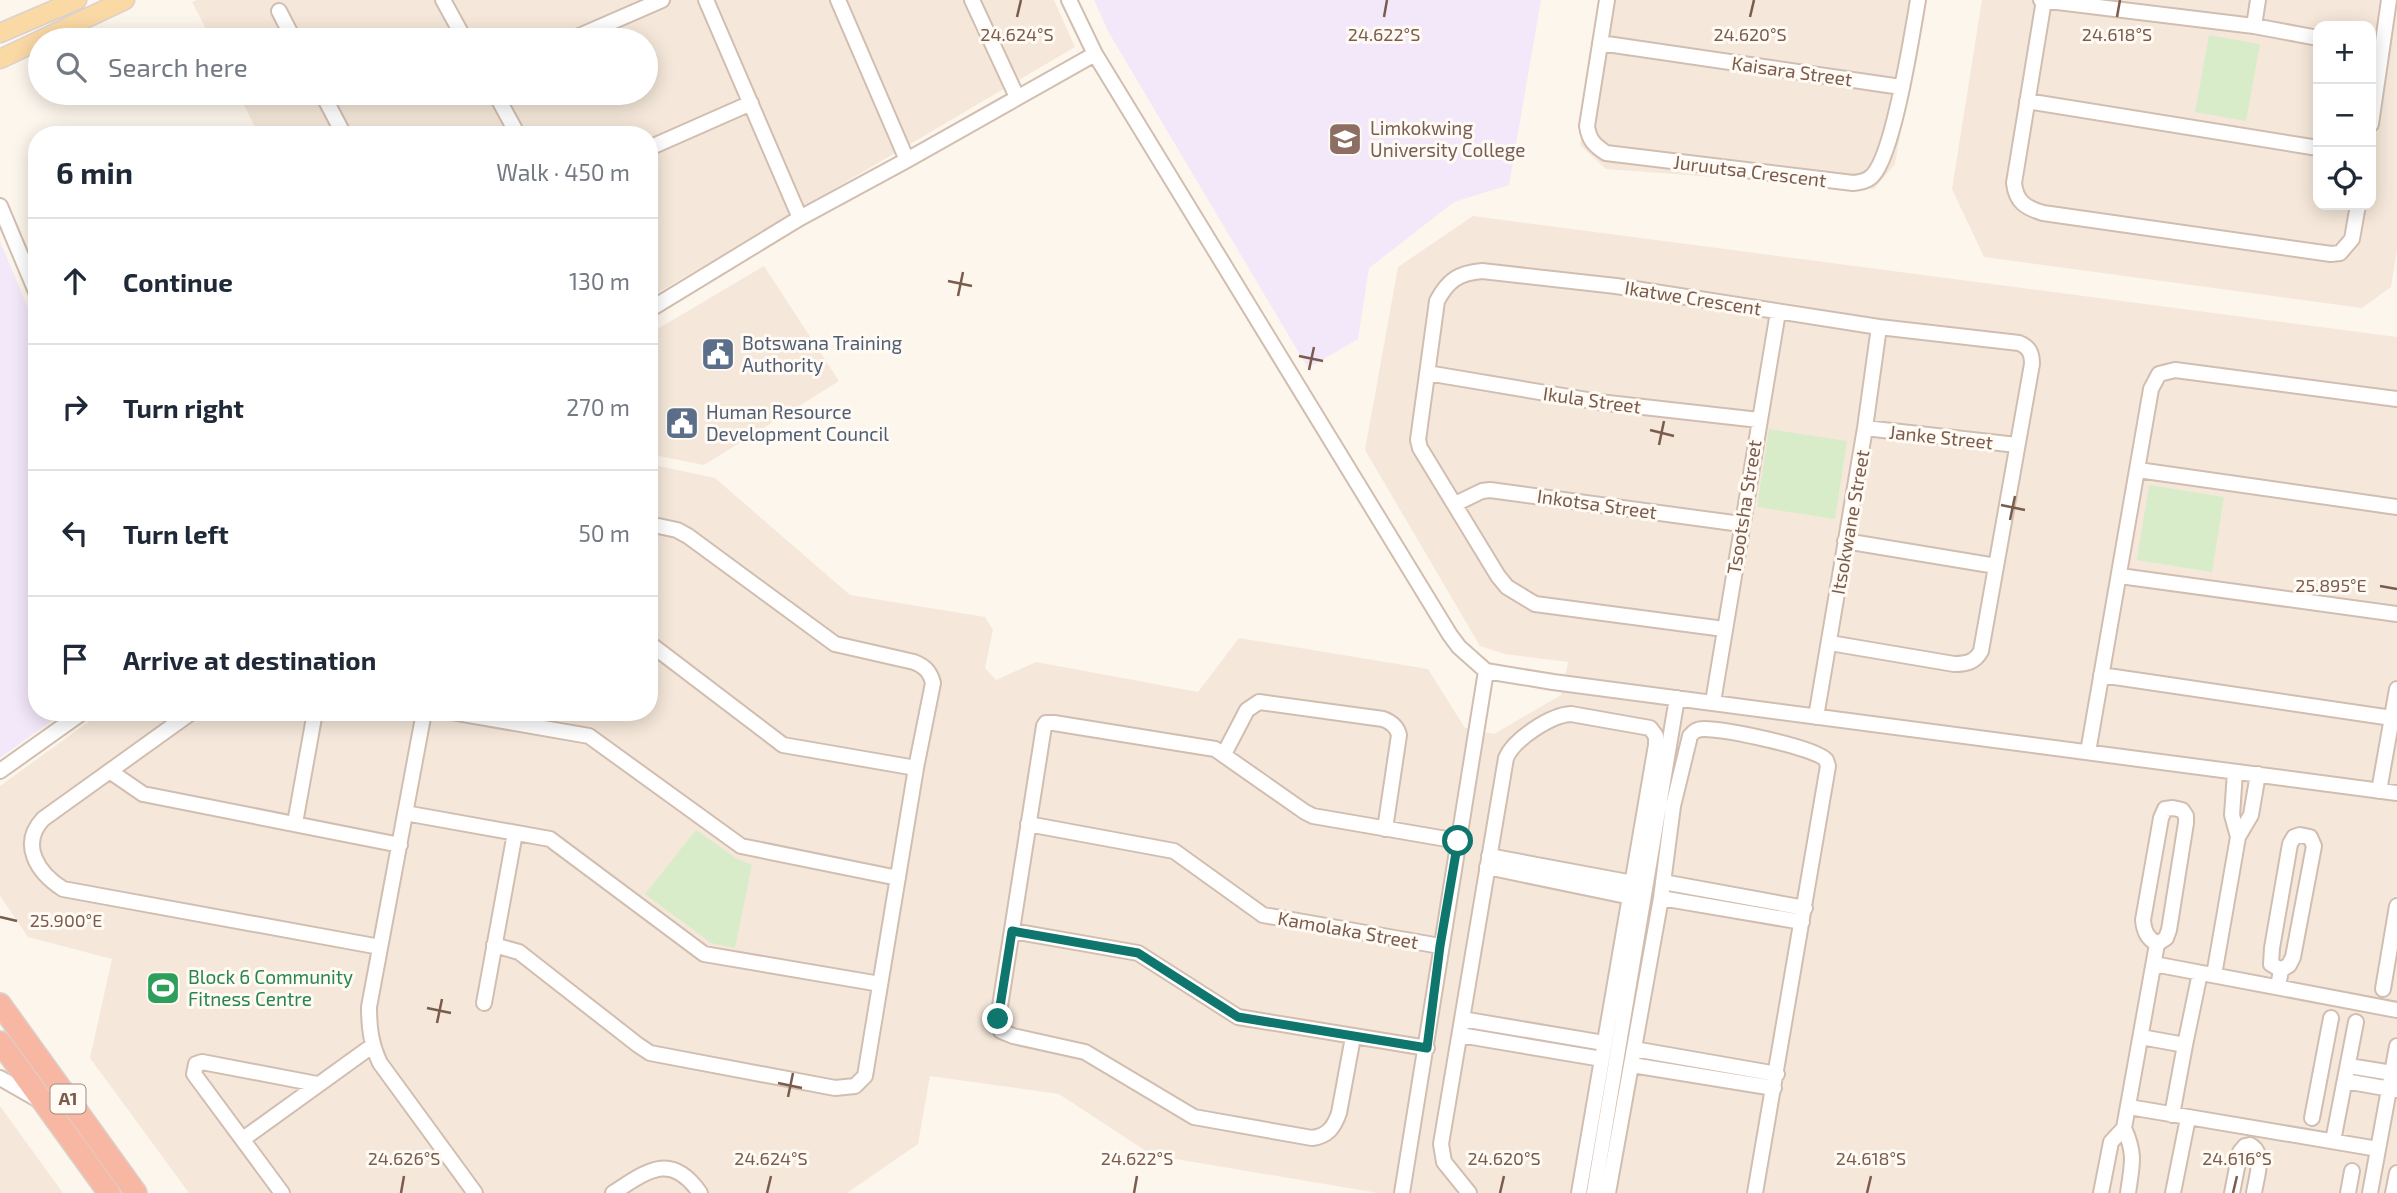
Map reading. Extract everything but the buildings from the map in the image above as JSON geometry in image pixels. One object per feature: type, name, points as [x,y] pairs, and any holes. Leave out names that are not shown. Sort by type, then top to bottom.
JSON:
[{"type":"highway","name":"A1","points":[[0,1004],[136,1193]]},
{"type":"highway","name":"A1","points":[[0,1042],[109,1193]]},
{"type":"main road","points":[[0,33],[77,0]]},
{"type":"main road","points":[[66,28],[125,0]]},
{"type":"main road","points":[[0,59],[28,46]]},
{"type":"street","points":[[443,0],[458,28]]},
{"type":"street","points":[[598,28],[662,0]]},
{"type":"street","points":[[706,0],[800,218]]},
{"type":"street","points":[[838,0],[907,160]]},
{"type":"street","points":[[972,0],[1017,96]]},
{"type":"street","points":[[1069,0],[1095,54],[1450,635],[1459,647],[1486,671],[2397,793]]},
{"type":"street","name":"Juruutsa Crescent","points":[[1607,0],[1587,126],[1591,141],[1606,153],[1853,184],[1866,181],[1873,175],[1880,165],[1891,134],[1918,0]]},
{"type":"street","points":[[2313,37],[2151,7],[2043,0],[2014,183],[2017,196],[2028,208],[2043,213],[2332,254],[2340,253],[2352,239],[2356,210]]},
{"type":"street","points":[[2254,26],[2258,0]]},
{"type":"street","points":[[2376,49],[2389,0]]},
{"type":"street","points":[[279,11],[288,28]]},
{"type":"street","name":"Kaisara Street","points":[[1600,43],[1901,87]]},
{"type":"street","points":[[658,305],[800,218],[1095,54]]},
{"type":"street","points":[[2028,101],[2313,147]]},
{"type":"street","points":[[658,144],[751,103]]},
{"type":"street","points":[[328,105],[339,126]]},
{"type":"street","points":[[502,105],[513,126]]},
{"type":"street","points":[[0,206],[28,273]]},
{"type":"street","name":"Ikatwe Crescent","points":[[1724,629],[1535,604],[1513,592],[1498,576],[1420,448],[1418,440],[1437,301],[1454,278],[1465,272],[1482,271],[1616,286],[1879,327],[2025,345],[2032,357],[2032,364],[1981,651],[1977,659],[1954,664],[1830,643]]},
{"type":"street","name":"Tsootsha Street","points":[[1713,702],[1778,312]]},
{"type":"street","name":"Itsokwane Street","points":[[1816,717],[1866,428],[1879,327]]},
{"type":"street","points":[[2088,752],[2151,389],[2159,374],[2175,370],[2397,399]]},
{"type":"street","name":"Ikula Street","points":[[1427,373],[1598,402],[1759,420]]},
{"type":"street","name":"Janke Street","points":[[1866,428],[2017,445]]},
{"type":"street","points":[[2138,470],[2397,507]]},
{"type":"street","name":"Inkotsa Street","points":[[1455,504],[1490,490],[1741,524]]},
{"type":"street","points":[[494,945],[519,952],[650,1053],[835,1088],[855,1086],[865,1076],[916,768],[933,682],[927,670],[914,662],[835,644],[688,536],[677,530],[658,526]]},
{"type":"street","points":[[1845,541],[1996,566]]},
{"type":"street","points":[[2120,576],[2397,614]]},
{"type":"street","points":[[658,650],[783,745],[916,768]]},
{"type":"street","points":[[1402,1193],[1486,671]]},
{"type":"street","points":[[2101,675],[2392,718]]},
{"type":"street","points":[[2379,791],[2397,689]]},
{"type":"street","points":[[1579,1193],[1596,1137],[1624,971],[1660,804],[1677,698]]},
{"type":"street","points":[[1224,754],[1247,710],[1259,702],[1390,722],[1399,735],[1385,829]]},
{"type":"street","points":[[1469,1193],[1444,1162],[1441,1151],[1508,753],[1516,743],[1544,723],[1564,714],[1580,714],[1644,726],[1654,731],[1656,745],[1663,882],[1608,1193]]},
{"type":"street","points":[[0,771],[70,721]]},
{"type":"street","points":[[180,721],[35,828],[33,854],[43,872],[63,889],[380,947]]},
{"type":"street","points":[[295,823],[313,721]]},
{"type":"street","points":[[422,721],[369,1007],[372,1046],[380,1063],[475,1193]]},
{"type":"street","points":[[539,721],[589,736],[599,742],[745,848],[898,878]]},
{"type":"street","points":[[1353,1037],[1336,1123],[1321,1137],[1312,1138],[1194,1117],[1085,1052],[1001,1031],[998,1019],[1046,723],[1206,747],[1224,754],[1305,812],[1320,817],[1458,841]]},
{"type":"street","points":[[1594,1193],[1604,1043],[1624,971],[1632,890],[1660,804],[1687,743],[1694,731],[1705,729],[1807,750],[1823,755],[1828,766],[1755,1193]]},
{"type":"street","points":[[111,772],[143,794],[400,845]]},
{"type":"street","points":[[2235,772],[2232,815],[2238,837]]},
{"type":"street","points":[[2172,1115],[2185,1045],[2207,974],[2238,837],[2251,815],[2258,774]]},
{"type":"street","points":[[2101,1193],[2111,1142],[2124,1128],[2129,1107],[2157,944],[2166,938],[2169,930],[2186,823],[2182,810],[2173,808],[2165,809],[2161,818],[2143,920],[2144,930],[2157,944]]},
{"type":"street","points":[[405,813],[543,837],[556,842],[704,954],[880,984]]},
{"type":"street","name":"Kamolaka Street","points":[[1028,824],[1174,851],[1263,915],[1440,946]]},
{"type":"street","points":[[484,1003],[515,833]]},
{"type":"street","points":[[2278,987],[2281,970],[2289,965],[2293,957],[2314,846],[2310,837],[2300,835],[2294,837],[2290,844],[2271,964],[2281,970]]},
{"type":"street","points":[[1488,862],[1632,890]]},
{"type":"street","points":[[1663,882],[1803,915]]},
{"type":"street","points":[[1661,898],[1803,915]]},
{"type":"street","points":[[2281,898],[2303,903]]},
{"type":"street","points":[[2383,989],[2397,906]]},
{"type":"street","points":[[1012,931],[1138,953],[1238,1017],[1427,1048]]},
{"type":"street","points":[[2154,964],[2397,1010]]},
{"type":"street","points":[[1624,971],[1647,974]]},
{"type":"street","points":[[1462,1018],[1604,1043]]},
{"type":"street","points":[[2312,1118],[2331,1018]]},
{"type":"street","points":[[2333,1141],[2356,1021]]},
{"type":"street","points":[[2329,1034],[2353,1038]]},
{"type":"street","points":[[1460,1035],[1602,1059]]},
{"type":"street","points":[[2141,1037],[2185,1045]]},
{"type":"street","points":[[243,1139],[372,1046]]},
{"type":"street","points":[[1634,1049],[1776,1081]]},
{"type":"street","points":[[2325,1053],[2349,1061],[2395,1057],[2391,1111],[2378,1149],[2370,1193]]},
{"type":"street","points":[[282,1193],[194,1074],[196,1065],[202,1062],[317,1084]]},
{"type":"street","points":[[1632,1065],[1776,1081]]},
{"type":"street","points":[[0,1078],[43,1102]]},
{"type":"street","points":[[2319,1083],[2393,1090]]},
{"type":"street","points":[[2316,1099],[2340,1104]]},
{"type":"street","points":[[2129,1107],[2378,1149]]},
{"type":"street","points":[[2173,1193],[2188,1118]]},
{"type":"street","points":[[2124,1128],[2133,1147],[2127,1193]]},
{"type":"street","points":[[2250,1145],[2253,1128]]},
{"type":"street","points":[[1596,1137],[1618,1140]]},
{"type":"street","points":[[2232,1193],[2240,1152],[2250,1145],[2256,1148],[2259,1155],[2253,1193]]},
{"type":"street","points":[[613,1193],[648,1170],[661,1168],[683,1173],[700,1193]]},
{"type":"street","points":[[1390,1193],[1406,1171]]},
{"type":"street","points":[[2348,1193],[2351,1171]]},
{"type":"street","points":[[2393,1193],[2397,1173]]},
{"type":"shaded area","points":[[1054,0],[1075,47],[658,293],[658,126],[254,126],[244,105],[658,105],[658,28],[206,28],[192,2]]},
{"type":"shaded area","name":"Limkokwing University College","points":[[1094,0],[1541,0],[1509,185],[1454,202],[1369,268],[1358,339],[1308,368],[1109,33]]},
{"type":"shaded area","points":[[1603,0],[1924,0],[1895,164],[1874,189],[1606,169],[1580,145]]},
{"type":"shaded area","points":[[1982,0],[2397,0],[2397,249],[2391,287],[2362,308],[1984,257],[1952,189]]},
{"type":"shaded area","points":[[1473,216],[2397,337],[2397,1193],[1378,1193],[1152,1155],[1059,1094],[930,1076],[918,1144],[847,1193],[189,1193],[90,1058],[112,959],[28,937],[0,896],[0,786],[90,721],[658,721],[658,466],[715,478],[850,595],[985,617],[993,630],[985,668],[996,680],[1036,662],[1198,692],[1239,638],[1428,669],[1465,728],[1494,734],[1561,695],[1568,662],[1505,654],[1480,646],[1365,450],[1398,267]]},
{"type":"shaded area","points":[[0,241],[28,308],[28,721],[51,721],[0,758]]},
{"type":"shaded area","points":[[764,266],[839,381],[704,465],[658,456],[658,329]]},
{"type":"shaded area","points":[[0,1106],[63,1193],[0,1193]]},
{"type":"green space","points":[[2209,35],[2260,44],[2246,121],[2195,112]]},
{"type":"green space","points":[[1769,429],[1847,441],[1835,519],[1757,507]]},
{"type":"green space","points":[[2149,485],[2224,497],[2212,572],[2137,560]]},
{"type":"green space","points":[[696,830],[736,858],[752,865],[735,948],[711,943],[645,894]]},
{"type":"place","name":"Limkokwing University College","points":[[1345,139]]},
{"type":"place","name":"Botswana Training Authority","points":[[718,354]]},
{"type":"place","name":"Human Resource Development Council","points":[[682,423]]},
{"type":"place","name":"Block 6 Community Fitness Centre","points":[[163,988]]},
{"type":"route","points":[[998,1019],[1012,931],[1138,953],[1238,1017],[1427,1048],[1440,946],[1458,841]]}]
